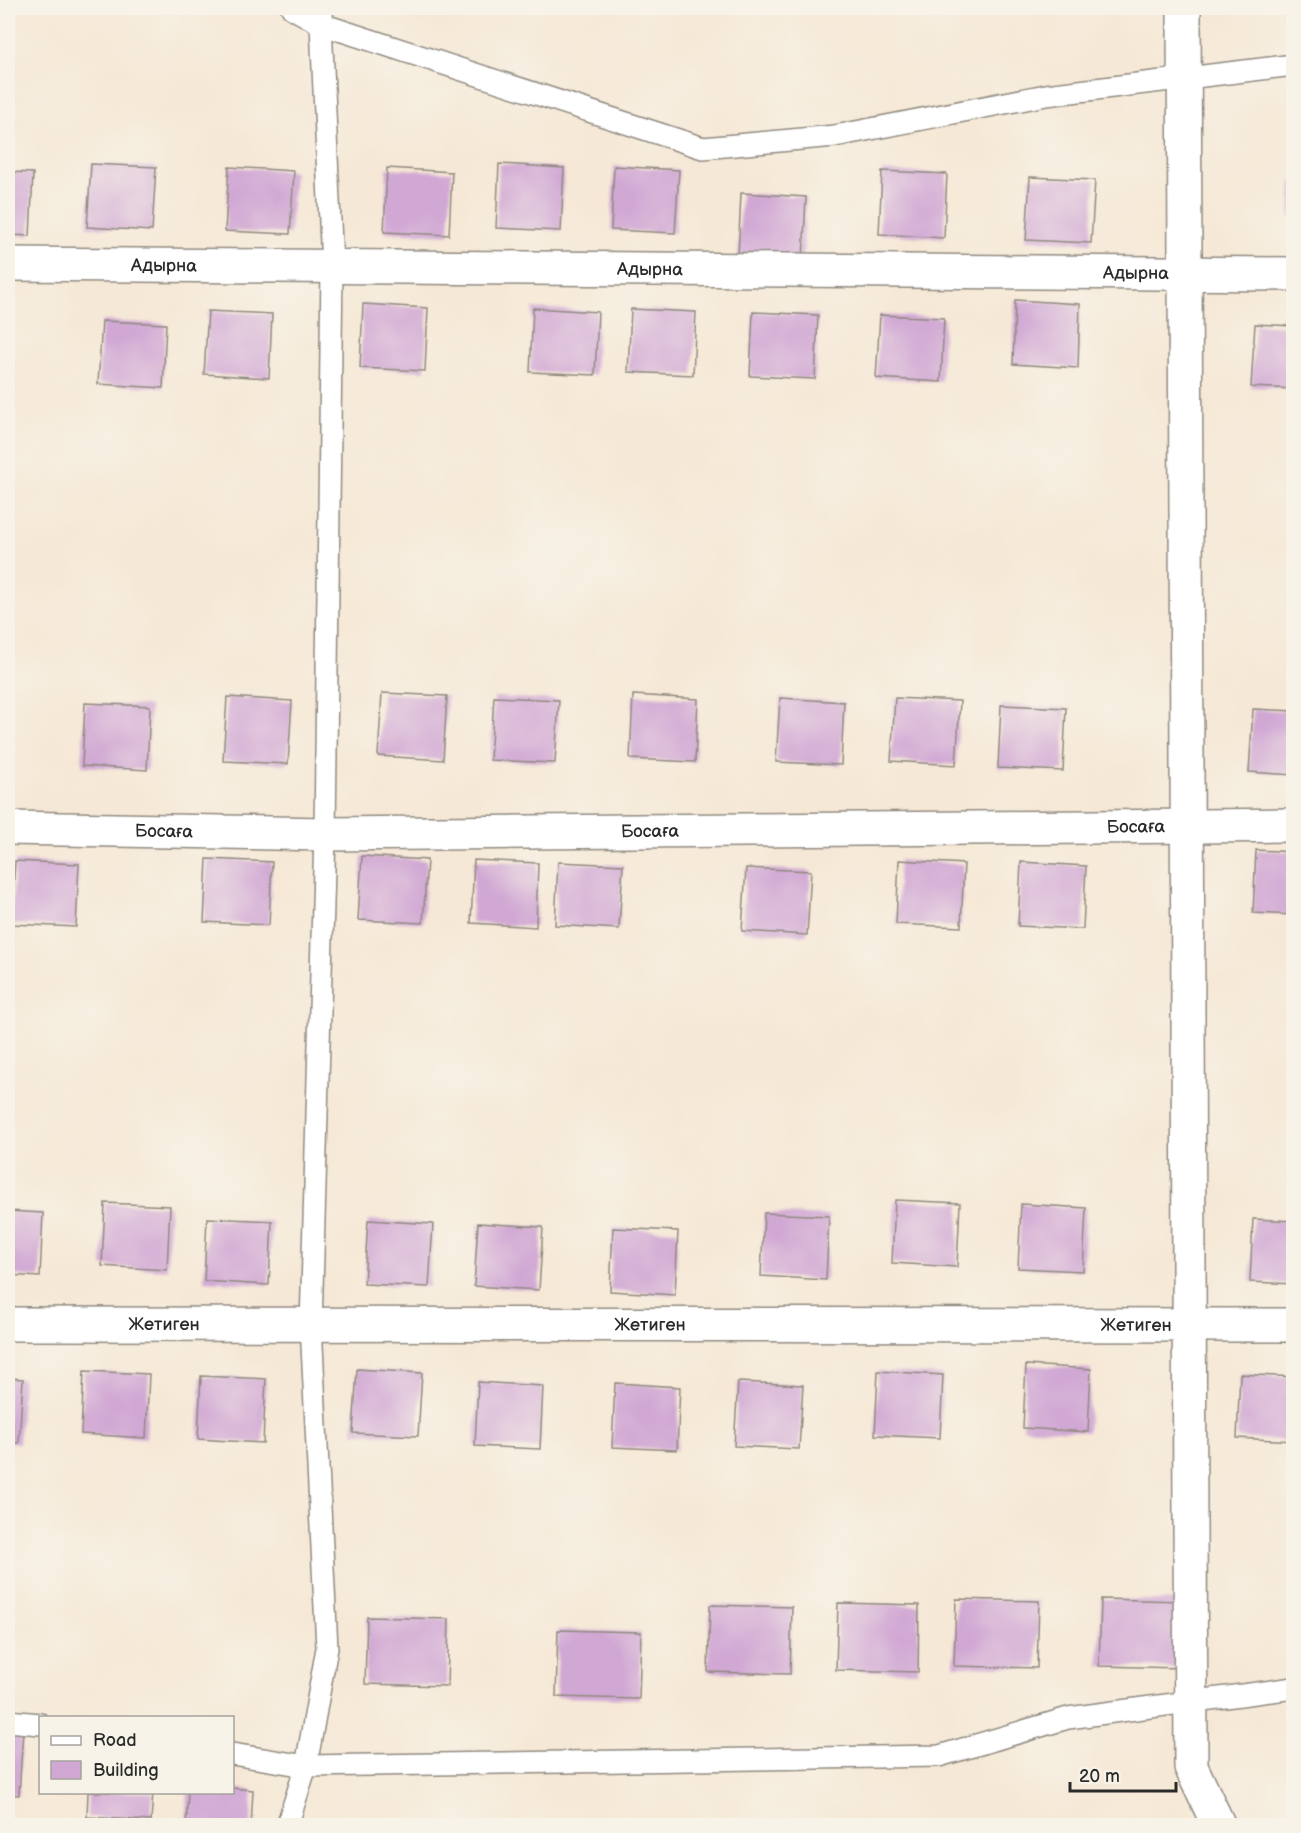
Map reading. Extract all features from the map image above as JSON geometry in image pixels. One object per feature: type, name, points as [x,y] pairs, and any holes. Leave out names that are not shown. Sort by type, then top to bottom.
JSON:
[{"type":"street","points":[[1184,8],[1193,273],[1187,826],[1191,1767],[1219,1826]]},
{"type":"street","name":"Адырна","points":[[8,264],[1293,274]]},
{"type":"street","name":"Босаға","points":[[8,828],[325,834],[1293,825]]},
{"type":"street","name":"Жетиген","points":[[8,1324],[1293,1325]]},
{"type":"lane","points":[[292,8],[322,16],[703,148],[835,136],[1046,95],[1293,65]]},
{"type":"lane","points":[[287,1826],[306,1766],[327,1648],[311,1324],[325,834],[332,266],[322,16]]},
{"type":"lane","points":[[1193,273],[1293,291]]},
{"type":"lane","points":[[234,1754],[306,1766],[939,1756],[1068,1718],[1293,1689]]},
{"type":"lane","points":[[8,1721],[39,1724]]},
{"type":"building","points":[[91,164],[156,167],[152,231],[87,227]]},
{"type":"building","points":[[499,164],[564,168],[561,231],[496,228]]},
{"type":"building","points":[[614,166],[679,170],[675,233],[611,230]]},
{"type":"building","points":[[229,167],[294,171],[290,234],[225,231]]},
{"type":"building","points":[[387,168],[452,172],[449,235],[384,232]]},
{"type":"building","points":[[882,171],[947,174],[944,238],[879,234]]},
{"type":"building","points":[[8,172],[33,173],[30,236],[8,235]]},
{"type":"building","points":[[1030,177],[1095,180],[1091,243],[1026,240]]},
{"type":"building","points":[[1292,181],[1294,181],[1294,217],[1290,217]]},
{"type":"building","points":[[741,193],[806,197],[803,260],[738,257]]},
{"type":"building","points":[[1015,300],[1080,304],[1078,368],[1013,364]]},
{"type":"building","points":[[363,304],[428,308],[425,371],[360,368]]},
{"type":"building","points":[[533,308],[598,312],[595,375],[530,372]]},
{"type":"building","points":[[631,309],[696,312],[693,375],[628,372]]},
{"type":"building","points":[[208,311],[272,314],[269,378],[204,374]]},
{"type":"building","points":[[753,312],[818,315],[815,379],[750,376]]},
{"type":"building","points":[[880,315],[944,318],[941,382],[876,378]]},
{"type":"building","points":[[102,321],[166,324],[163,388],[98,384]]},
{"type":"building","points":[[1255,324],[1294,326],[1294,389],[1251,387]]},
{"type":"building","points":[[382,693],[447,696],[443,760],[378,756]]},
{"type":"building","points":[[633,695],[698,699],[695,762],[630,759]]},
{"type":"building","points":[[227,697],[292,701],[288,764],[223,761]]},
{"type":"building","points":[[494,697],[559,700],[555,763],[490,760]]},
{"type":"building","points":[[780,698],[844,702],[841,765],[776,762]]},
{"type":"building","points":[[895,698],[960,701],[956,765],[891,761]]},
{"type":"building","points":[[85,703],[150,706],[147,770],[82,766]]},
{"type":"building","points":[[1001,705],[1066,708],[1063,771],[998,768]]},
{"type":"building","points":[[1253,709],[1294,711],[1294,775],[1249,772]]},
{"type":"building","points":[[1256,850],[1294,852],[1294,915],[1253,913]]},
{"type":"building","points":[[362,856],[427,860],[423,923],[358,920]]},
{"type":"building","points":[[207,859],[272,862],[269,925],[204,922]]},
{"type":"building","points":[[474,860],[538,863],[536,927],[471,923]]},
{"type":"building","points":[[899,860],[964,864],[961,927],[896,924]]},
{"type":"building","points":[[15,861],[79,864],[76,927],[11,924]]},
{"type":"building","points":[[558,862],[623,865],[619,929],[555,925]]},
{"type":"building","points":[[1021,862],[1086,866],[1083,929],[1018,926]]},
{"type":"building","points":[[746,868],[811,871],[807,935],[742,931]]},
{"type":"building","points":[[895,1200],[960,1203],[957,1267],[892,1263]]},
{"type":"building","points":[[105,1203],[170,1206],[167,1270],[102,1266]]},
{"type":"building","points":[[1021,1204],[1086,1208],[1083,1271],[1018,1268]]},
{"type":"building","points":[[8,1211],[43,1213],[40,1277],[8,1275]]},
{"type":"building","points":[[764,1213],[829,1216],[826,1280],[761,1276]]},
{"type":"building","points":[[207,1218],[272,1221],[269,1285],[204,1281]]},
{"type":"building","points":[[1253,1219],[1294,1221],[1294,1284],[1250,1282]]},
{"type":"building","points":[[368,1220],[433,1224],[429,1287],[364,1284]]},
{"type":"building","points":[[478,1223],[543,1227],[539,1290],[474,1286]]},
{"type":"building","points":[[613,1228],[678,1231],[675,1295],[610,1291]]},
{"type":"building","points":[[1026,1365],[1091,1369],[1088,1432],[1023,1428]]},
{"type":"building","points":[[357,1369],[422,1373],[418,1436],[353,1433]]},
{"type":"building","points":[[84,1371],[149,1374],[146,1438],[81,1434]]},
{"type":"building","points":[[878,1371],[943,1375],[940,1438],[875,1435]]},
{"type":"building","points":[[1240,1374],[1294,1377],[1294,1441],[1237,1438]]},
{"type":"building","points":[[201,1376],[266,1379],[263,1443],[198,1439]]},
{"type":"building","points":[[8,1378],[23,1379],[19,1443],[8,1442]]},
{"type":"building","points":[[478,1382],[543,1386],[540,1449],[475,1446]]},
{"type":"building","points":[[738,1382],[803,1385],[799,1449],[734,1446]]},
{"type":"building","points":[[615,1383],[680,1387],[677,1450],[612,1447]]},
{"type":"building","points":[[956,1599],[1039,1601],[1037,1668],[954,1666]]},
{"type":"building","points":[[1101,1599],[1183,1601],[1181,1668],[1099,1666]]},
{"type":"building","points":[[838,1603],[919,1605],[918,1672],[836,1670]]},
{"type":"building","points":[[710,1605],[792,1607],[790,1674],[708,1672]]},
{"type":"building","points":[[367,1617],[449,1619],[447,1686],[365,1684]]},
{"type":"building","points":[[558,1630],[641,1632],[639,1699],[556,1697]]},
{"type":"building","points":[[8,1731],[23,1731],[19,1795],[8,1794]]},
{"type":"building","points":[[234,1788],[253,1790],[251,1826],[186,1826],[188,1794],[234,1794]]},
{"type":"building","points":[[88,1794],[153,1794],[151,1821],[87,1817]]}]
